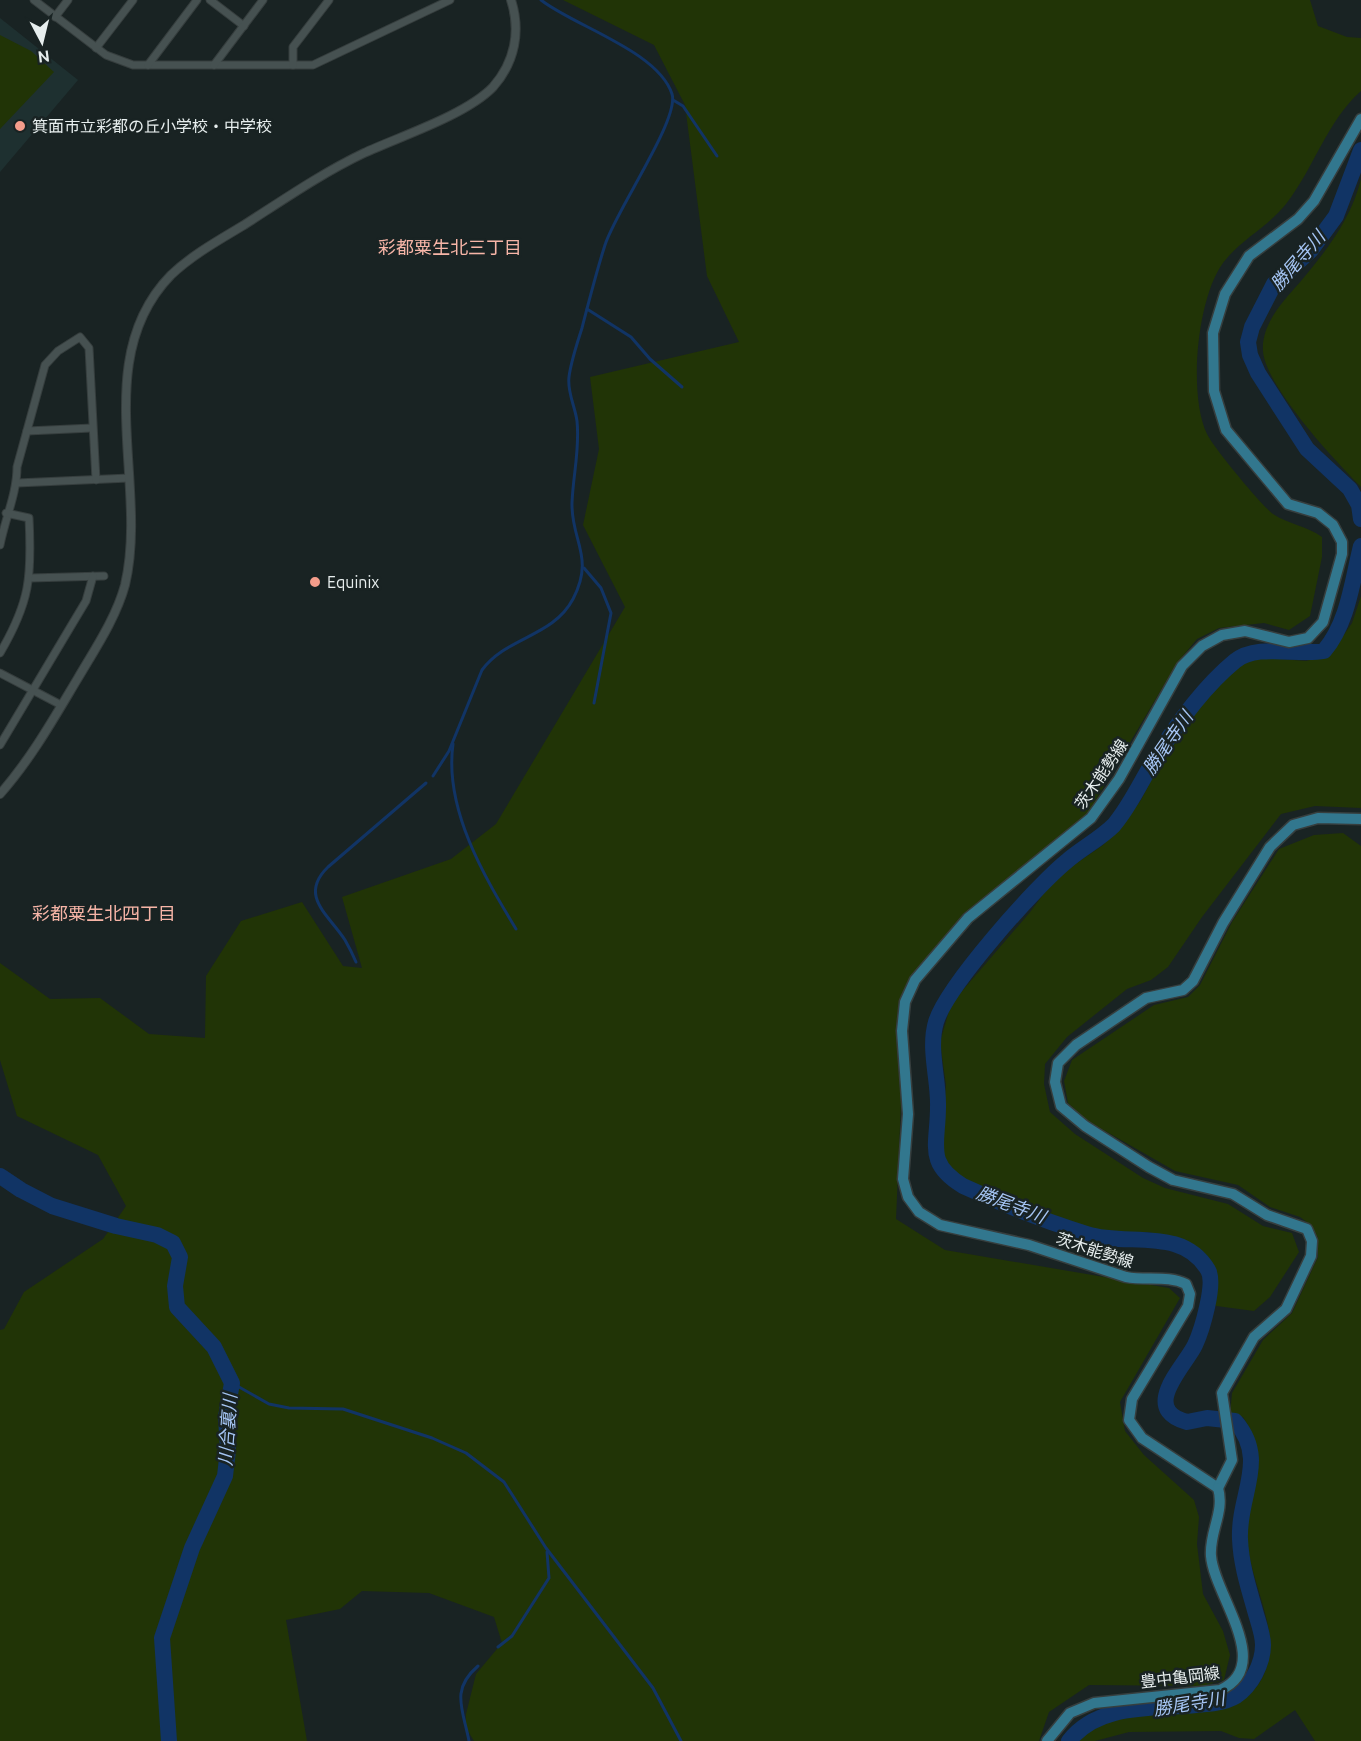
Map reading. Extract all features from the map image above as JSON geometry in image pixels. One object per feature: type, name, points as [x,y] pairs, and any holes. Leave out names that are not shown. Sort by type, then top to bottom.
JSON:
[{"type":"main road","name":"茨木能勢線","points":[[1218,1488],[1142,1438],[1129,1420],[1132,1399],[1188,1306],[1190,1294],[1186,1284],[1176,1279],[1142,1280],[1126,1277],[1029,1245],[940,1225],[919,1212],[908,1197],[903,1179],[908,1114],[902,1031],[905,1002],[915,980],[969,918],[1091,818],[1119,779],[1182,666],[1202,646],[1222,635],[1245,632],[1289,642],[1308,639],[1323,622],[1342,554],[1342,542],[1334,525],[1318,513],[1288,504],[1226,430],[1214,391],[1213,333],[1225,294],[1249,256],[1298,219],[1314,201],[1361,119]]},
{"type":"main road","points":[[1218,1488],[1232,1460],[1223,1415],[1222,1393],[1254,1337],[1286,1309],[1311,1256],[1312,1241],[1307,1229],[1267,1215],[1233,1194],[1173,1180],[1085,1126],[1061,1106],[1055,1082],[1058,1063],[1077,1045],[1146,998],[1183,990],[1194,981],[1223,922],[1270,847],[1293,825],[1318,818],[1361,819]]},
{"type":"main road","name":"豊中亀岡線","points":[[1047,1741],[1070,1713],[1094,1703],[1220,1690],[1231,1685],[1240,1673],[1244,1656],[1239,1634],[1217,1581],[1211,1559],[1211,1537],[1221,1508],[1218,1488]]},
{"type":"street","points":[[34,0],[96,48],[117,61],[133,65],[313,65],[450,0]]},
{"type":"street","points":[[56,17],[68,0]]},
{"type":"street","points":[[96,48],[133,0]]},
{"type":"street","points":[[148,65],[197,0]]},
{"type":"street","points":[[210,0],[244,26]]},
{"type":"street","points":[[214,64],[263,0]]},
{"type":"street","points":[[293,65],[293,47],[329,0]]},
{"type":"street","points":[[0,794],[32,754],[108,627],[124,587],[131,536],[127,390],[130,351],[144,311],[172,274],[196,255],[309,183],[361,155],[481,98],[503,75],[515,46],[515,12],[511,0]]},
{"type":"street","points":[[0,545],[6,513],[17,483],[17,467],[45,365],[58,351],[80,336],[89,348],[96,480]]},
{"type":"street","points":[[27,431],[92,428]]},
{"type":"street","points":[[17,483],[129,478]]},
{"type":"street","points":[[0,653],[22,614],[30,578],[29,518],[6,513]]},
{"type":"street","points":[[0,746],[86,601],[93,576]]},
{"type":"street","points":[[30,578],[104,576]]},
{"type":"street","points":[[0,673],[61,705]]},
{"type":"shaded area","name":"箕面市立彩都の丘小学校・中学校","points":[[0,18],[78,80],[0,172]]},
{"type":"green space","points":[[563,0],[1310,0],[1318,26],[1347,37],[1361,38],[1361,91],[1339,116],[1286,204],[1223,263],[1207,299],[1198,347],[1198,396],[1201,417],[1211,441],[1267,509],[1322,537],[1322,557],[1310,616],[1289,630],[1264,623],[1219,628],[1197,639],[1177,663],[1087,815],[963,914],[911,978],[899,1002],[896,1031],[901,1103],[896,1219],[945,1250],[1169,1288],[1180,1298],[1120,1402],[1125,1431],[1144,1455],[1194,1500],[1199,1517],[1197,1544],[1203,1594],[1223,1631],[1230,1655],[1224,1680],[1203,1686],[1089,1685],[1049,1712],[1039,1741],[474,1741],[466,1728],[466,1714],[476,1674],[502,1643],[494,1617],[429,1593],[362,1591],[340,1609],[286,1620],[307,1741],[0,1741],[0,1330],[4,1329],[24,1292],[103,1239],[126,1206],[98,1155],[17,1116],[0,1060],[0,963],[50,999],[100,998],[149,1034],[205,1038],[206,976],[241,921],[302,902],[343,966],[362,968],[342,897],[451,859],[496,824],[625,607],[583,525],[599,449],[590,377],[739,342],[707,276],[685,105],[654,45]]},
{"type":"green space","points":[[0,35],[31,51],[54,72],[0,129]]},
{"type":"green space","points":[[1361,179],[1361,487],[1335,460],[1288,403],[1267,366],[1263,341],[1270,322],[1281,304],[1320,258],[1337,233],[1357,194]]},
{"type":"green space","points":[[1361,596],[1361,808],[1315,806],[1281,814],[1202,917],[1168,967],[1151,980],[1127,989],[1067,1037],[1045,1064],[1044,1084],[1050,1112],[1075,1134],[1143,1178],[1165,1188],[1228,1204],[1263,1226],[1292,1233],[1299,1252],[1270,1297],[1254,1311],[1209,1305],[1214,1291],[1212,1264],[1201,1252],[1185,1241],[1148,1232],[1113,1233],[1090,1229],[978,1187],[949,1171],[941,1143],[946,1085],[940,1042],[951,1004],[1031,911],[1055,878],[1103,845],[1121,827],[1141,800],[1157,769],[1186,723],[1240,662],[1267,658],[1306,661],[1330,655],[1352,623]]},
{"type":"green space","points":[[1343,833],[1361,846],[1361,1741],[1315,1741],[1295,1710],[1254,1739],[1239,1738],[1221,1731],[1129,1732],[1095,1741],[1077,1741],[1083,1734],[1106,1720],[1129,1715],[1207,1710],[1230,1705],[1250,1694],[1264,1675],[1270,1636],[1247,1540],[1249,1507],[1257,1464],[1256,1449],[1252,1434],[1243,1417],[1230,1415],[1232,1393],[1263,1340],[1292,1313],[1318,1257],[1318,1238],[1312,1226],[1300,1217],[1270,1207],[1238,1185],[1175,1171],[1086,1120],[1068,1103],[1064,1081],[1072,1060],[1154,1005],[1188,997],[1200,985],[1232,922],[1279,849],[1314,835]]},
{"type":"waterway","points":[[433,776],[449,751],[482,670],[504,650],[554,621],[573,599],[579,584],[582,560],[572,503],[578,431],[569,388],[570,371],[605,245],[657,144],[672,106],[672,94],[664,79],[650,65],[633,52],[541,0]]},
{"type":"waterway","points":[[673,100],[683,106],[717,156]]},
{"type":"waterway","name":"勝尾寺川","points":[[1361,150],[1336,216],[1311,250],[1274,284],[1252,327],[1248,342],[1250,355],[1258,373],[1307,449],[1350,489],[1359,505],[1361,519]]},
{"type":"waterway","points":[[587,309],[631,337],[650,359],[682,387]]},
{"type":"waterway","name":"勝尾寺川","points":[[1069,1741],[1081,1729],[1111,1714],[1145,1708],[1221,1702],[1236,1696],[1251,1680],[1261,1660],[1263,1645],[1244,1568],[1240,1539],[1251,1464],[1250,1450],[1245,1435],[1235,1421],[1207,1418],[1187,1422],[1173,1416],[1167,1407],[1166,1397],[1169,1386],[1195,1345],[1207,1307],[1210,1276],[1197,1256],[1169,1243],[1103,1237],[1055,1224],[963,1186],[943,1169],[936,1152],[938,1097],[933,1054],[936,1022],[957,985],[1015,913],[1067,861],[1114,825],[1168,738],[1199,697],[1223,672],[1235,661],[1254,653],[1324,651],[1339,628],[1344,615],[1361,546]]},
{"type":"waterway","points":[[584,568],[601,588],[611,613],[594,703]]},
{"type":"waterway","points":[[453,744],[452,768],[455,793],[469,841],[491,887],[516,929]]},
{"type":"waterway","points":[[356,962],[345,940],[319,905],[316,896],[319,877],[426,783]]},
{"type":"waterway","name":"川合裏川","points":[[0,1176],[52,1206],[116,1226],[157,1235],[173,1243],[180,1257],[175,1286],[177,1307],[214,1347],[232,1383],[226,1417],[228,1450],[225,1476],[192,1548],[162,1638],[169,1741]]},
{"type":"waterway","points":[[232,1383],[269,1404],[289,1408],[343,1409],[432,1438],[466,1453],[504,1482],[546,1548],[653,1688],[681,1741]]},
{"type":"waterway","points":[[498,1647],[512,1636],[549,1578],[547,1552]]},
{"type":"waterway","points":[[469,1741],[462,1710],[461,1692],[469,1675],[478,1666]]},
{"type":"place","name":"箕面市立彩都の丘小学校・中学校","points":[[20,126]]},
{"type":"place","name":"Equinix","points":[[315,582]]},
{"type":"district","name":"彩都粟生北三丁目","points":[[450,248]]},
{"type":"district","name":"彩都粟生北四丁目","points":[[104,914]]}]
